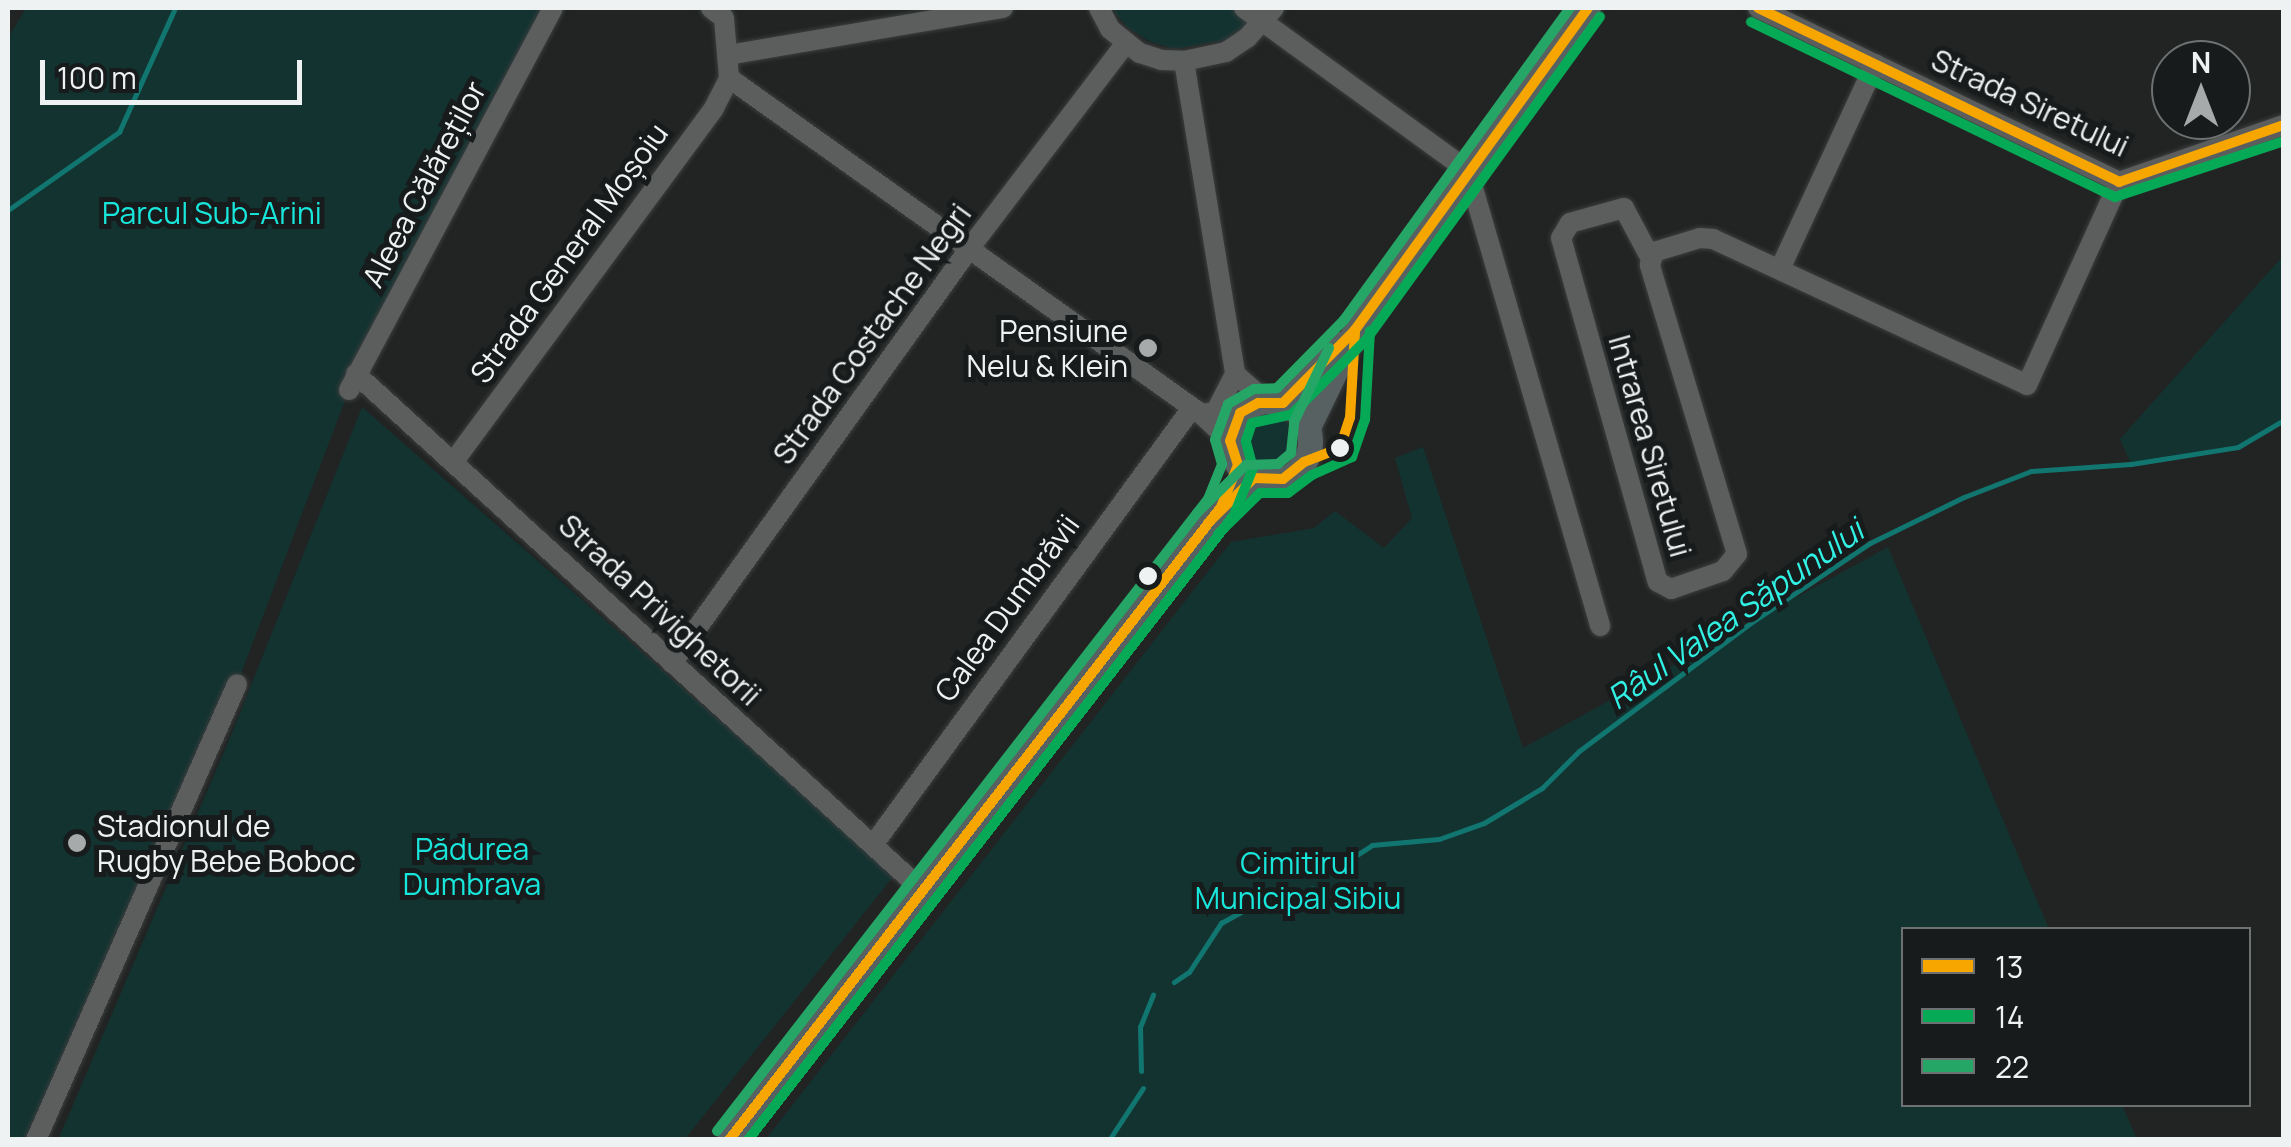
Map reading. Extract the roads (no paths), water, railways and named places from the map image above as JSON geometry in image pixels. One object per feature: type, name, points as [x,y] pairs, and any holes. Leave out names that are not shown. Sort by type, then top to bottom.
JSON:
[{"type":"main road","points":[[1308,427],[1355,330],[1588,8]]},
{"type":"main road","points":[[1274,402],[1355,330]]},
{"type":"main road","points":[[1274,402],[1294,408],[1308,427],[1310,445],[1298,470],[1274,481],[1240,461],[1212,412],[1274,402]]},
{"type":"main road","points":[[729,1140],[1221,507],[1240,461]]},
{"type":"street","name":"Aleea Călăreților","points":[[352,382],[553,8]]},
{"type":"street","points":[[728,55],[1003,8]]},
{"type":"street","points":[[1099,8],[1125,44],[1161,60],[1226,52],[1269,15]]},
{"type":"street","points":[[1244,8],[1269,15],[1468,171],[1600,626]]},
{"type":"street","name":"Strada Siretului","points":[[1758,8],[2119,182],[2284,125]]},
{"type":"street","points":[[722,11],[730,78],[970,249],[1212,412],[1240,461]]},
{"type":"street","name":"Strada Costache Negri","points":[[672,663],[970,249],[1125,44]]},
{"type":"street","points":[[1184,60],[1235,374],[1274,402]]},
{"type":"street","points":[[1780,269],[1875,64]]},
{"type":"street","name":"Strada General Moșoiu","points":[[454,461],[714,108],[730,78]]},
{"type":"street","points":[[1650,257],[1659,249],[1706,238],[2027,385],[2119,182]]},
{"type":"street","name":"Intrarea Siretului","points":[[1624,208],[1650,257],[1737,554],[1723,571],[1671,590],[1658,582],[1561,238],[1570,223],[1624,208]]},
{"type":"street","name":"Calea Dumbrăvii","points":[[874,845],[1212,412],[1235,374]]},
{"type":"street","name":"Strada Privighetorii","points":[[352,382],[454,461],[923,891]]},
{"type":"street","points":[[36,1140],[236,684]]},
{"type":"waterway","points":[[8,210],[119,132],[175,8]]},
{"type":"waterway","name":"Râul Valea Săpunului","points":[[1349,860],[1372,845],[1439,839],[1484,823],[1542,788],[1579,751],[1755,620],[1870,543],[1964,497],[2031,471],[2131,464],[2238,447],[2284,420]]},
{"type":"waterway","name":"Râul Valea Săpunului","points":[[1174,982],[1189,972],[1221,923],[1252,906],[1285,902],[1312,888]]},
{"type":"waterway","name":"Râul Valea Săpunului","points":[[1141,1071],[1140,1027],[1153,994]]},
{"type":"waterway","name":"Râul Valea Săpunului","points":[[1109,1140],[1143,1088]]},
{"type":"place","name":"Pensiune Nelu & Klein","points":[[1148,348]]},
{"type":"place","name":"Stadionul de Rugby Bebe Boboc","points":[[77,843]]},
{"type":"park label","name":"Parcul Sub-Arini","points":[[212,213]]},
{"type":"park label","name":"Pădurea Dumbrava","points":[[472,866]]},
{"type":"park label","name":"Cimitirul Municipal Sibiu","points":[[1298,880]]}]
